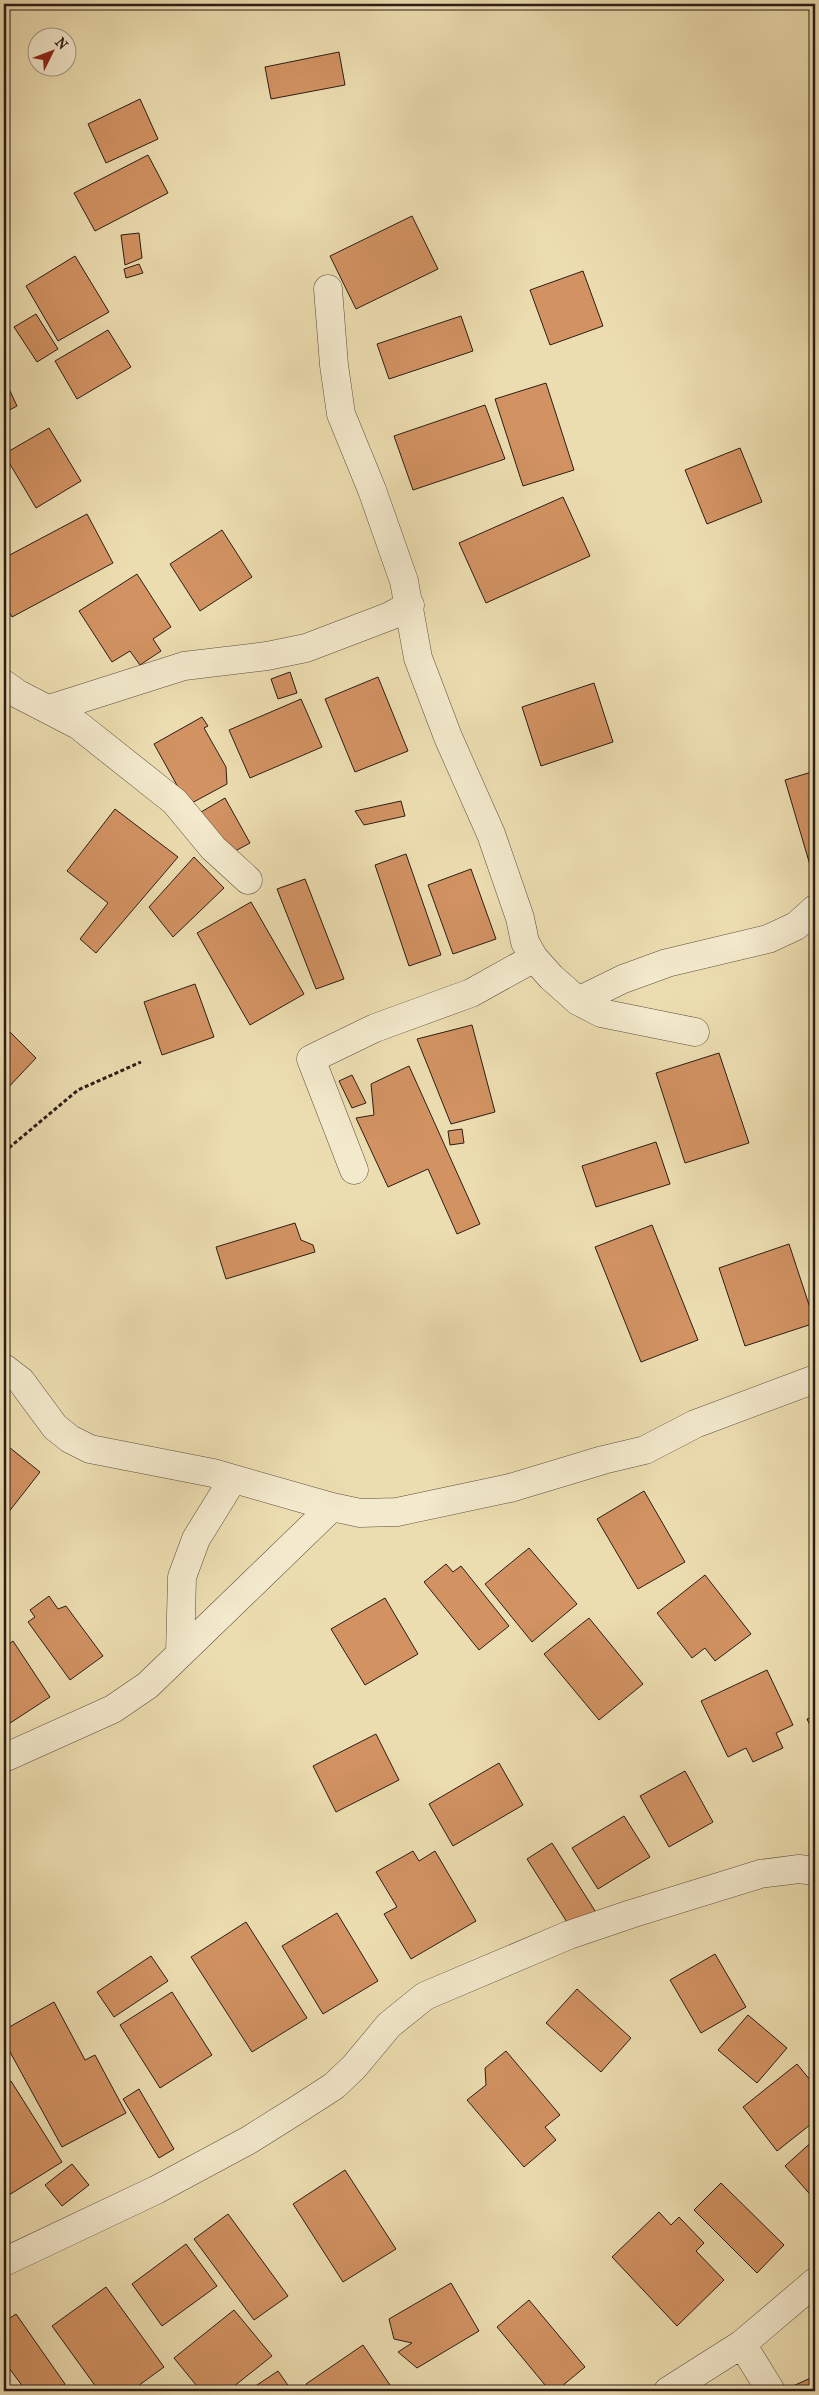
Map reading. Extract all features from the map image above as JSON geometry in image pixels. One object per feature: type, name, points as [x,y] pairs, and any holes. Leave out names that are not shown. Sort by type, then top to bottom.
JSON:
[{"type":"street","points":[[328,289],[334,365],[342,414],[372,490],[404,581],[410,605],[418,658],[448,738],[491,834],[520,918],[525,942],[534,958],[551,977],[578,1001],[601,1013],[695,1032]]},
{"type":"street","points":[[49,709],[184,666],[267,656],[306,648],[374,623],[410,605]]},
{"type":"street","points":[[4,684],[18,694],[78,725],[175,802],[213,848],[248,880]]},
{"type":"street","points":[[578,1001],[623,979],[667,963],[768,939],[796,926],[815,909]]},
{"type":"street","points":[[354,1170],[311,1059],[375,1028],[471,993],[534,958]]},
{"type":"street","points":[[4,1368],[21,1381],[55,1427],[70,1439],[90,1449],[213,1473],[332,1507],[360,1513],[397,1512],[510,1488],[603,1460],[645,1450],[695,1424],[815,1379]]},
{"type":"street","points":[[180,1654],[182,1577],[196,1540],[233,1479]]},
{"type":"street","points":[[4,1758],[114,1709],[148,1685],[332,1507]]},
{"type":"street","points":[[4,2262],[156,2190],[249,2140],[334,2086],[354,2067],[389,2025],[425,1996],[569,1935],[630,1914],[760,1874],[799,1870],[815,1871]]},
{"type":"street","points":[[668,2391],[742,2344],[815,2282]]},
{"type":"street","points":[[742,2344],[771,2391]]},
{"type":"path","points":[[4,1152],[78,1090],[141,1062]]},
{"type":"building","points":[[339,52],[345,85],[271,99],[265,67]]},
{"type":"building","points":[[140,99],[158,139],[106,163],[88,124]]},
{"type":"building","points":[[148,155],[168,193],[95,231],[74,193]]},
{"type":"building","points":[[412,216],[438,269],[356,309],[330,256]]},
{"type":"building","points":[[139,233],[142,258],[125,265],[121,235]]},
{"type":"building","points":[[75,256],[109,312],[58,341],[26,286]]},
{"type":"building","points":[[139,264],[143,273],[126,278],[124,269]]},
{"type":"building","points":[[583,271],[603,326],[550,345],[530,290]]},
{"type":"building","points":[[36,314],[58,349],[37,362],[14,327]]},
{"type":"building","points":[[461,316],[473,351],[389,379],[377,344]]},
{"type":"building","points":[[108,330],[131,367],[77,399],[55,361]]},
{"type":"building","points":[[4,378],[17,406],[4,413]]},
{"type":"building","points":[[546,383],[574,470],[523,486],[495,399]]},
{"type":"building","points":[[485,405],[505,459],[413,490],[394,436]]},
{"type":"building","points":[[49,428],[81,481],[36,508],[4,454]]},
{"type":"building","points":[[740,448],[762,502],[707,524],[685,470]]},
{"type":"building","points":[[563,497],[590,556],[486,603],[459,543]]},
{"type":"building","points":[[87,514],[113,563],[12,617],[4,602],[4,597],[8,592],[4,583],[4,558]]},
{"type":"building","points":[[222,530],[252,577],[200,611],[170,564]]},
{"type":"building","points":[[137,574],[171,627],[153,639],[161,651],[140,665],[130,651],[112,662],[79,611]]},
{"type":"building","points":[[290,672],[297,693],[278,699],[271,679]]},
{"type":"building","points":[[378,677],[408,751],[355,772],[325,699]]},
{"type":"building","points":[[594,683],[613,742],[541,766],[522,707]]},
{"type":"building","points":[[301,699],[322,747],[250,778],[229,730]]},
{"type":"building","points":[[202,717],[208,726],[204,728],[226,767],[227,784],[188,805],[154,744]]},
{"type":"building","points":[[815,771],[815,864],[810,865],[785,780]]},
{"type":"building","points":[[225,798],[250,843],[226,856],[201,812]]},
{"type":"building","points":[[401,801],[405,816],[364,825],[355,811]]},
{"type":"building","points":[[115,809],[178,857],[96,953],[80,939],[108,903],[67,871]]},
{"type":"building","points":[[406,854],[441,955],[409,966],[375,865]]},
{"type":"building","points":[[194,857],[224,888],[173,937],[149,907]]},
{"type":"building","points":[[471,869],[496,939],[453,954],[428,885]]},
{"type":"building","points":[[305,879],[344,979],[316,989],[277,889]]},
{"type":"building","points":[[251,902],[304,994],[250,1025],[197,933]]},
{"type":"building","points":[[195,984],[214,1037],[162,1055],[144,1002]]},
{"type":"building","points":[[472,1025],[495,1112],[451,1124],[417,1039]]},
{"type":"building","points":[[4,1026],[36,1058],[4,1092]]},
{"type":"building","points":[[719,1053],[749,1143],[685,1163],[656,1073]]},
{"type":"building","points":[[409,1066],[480,1224],[457,1234],[428,1169],[388,1187],[356,1118],[374,1115],[371,1084]]},
{"type":"building","points":[[352,1075],[366,1103],[352,1108],[339,1081]]},
{"type":"building","points":[[462,1129],[464,1143],[450,1145],[448,1131]]},
{"type":"building","points":[[656,1142],[670,1184],[596,1207],[582,1166]]},
{"type":"building","points":[[295,1223],[301,1240],[313,1245],[315,1252],[226,1279],[216,1247]]},
{"type":"building","points":[[652,1225],[698,1340],[641,1362],[595,1247]]},
{"type":"building","points":[[789,1244],[815,1323],[745,1346],[719,1268]]},
{"type":"building","points":[[4,1443],[40,1472],[4,1518]]},
{"type":"building","points":[[644,1491],[685,1562],[638,1589],[597,1519]]},
{"type":"building","points":[[529,1548],[577,1604],[532,1642],[485,1584]]},
{"type":"building","points":[[446,1564],[453,1572],[461,1566],[509,1626],[479,1650],[424,1582]]},
{"type":"building","points":[[705,1575],[751,1634],[715,1661],[705,1648],[692,1658],[657,1613]]},
{"type":"building","points":[[49,1596],[58,1609],[66,1606],[103,1656],[70,1680],[28,1622],[35,1617],[30,1610]]},
{"type":"building","points":[[385,1598],[418,1654],[365,1685],[331,1629]]},
{"type":"building","points":[[589,1618],[643,1684],[599,1720],[544,1654]]},
{"type":"building","points":[[13,1641],[50,1697],[4,1727],[4,1648]]},
{"type":"building","points":[[767,1670],[793,1725],[776,1733],[783,1748],[753,1762],[746,1748],[728,1757],[701,1701]]},
{"type":"building","points":[[815,1716],[815,1736],[807,1719]]},
{"type":"building","points":[[376,1734],[399,1780],[336,1812],[313,1766]]},
{"type":"building","points":[[499,1763],[523,1805],[453,1846],[429,1804]]},
{"type":"building","points":[[685,1771],[713,1822],[669,1847],[640,1796]]},
{"type":"building","points":[[624,1816],[650,1857],[598,1889],[572,1848]]},
{"type":"building","points":[[552,1843],[597,1914],[572,1930],[527,1859]]},
{"type":"building","points":[[413,1851],[419,1861],[435,1851],[476,1921],[411,1959],[384,1914],[397,1907],[376,1872]]},
{"type":"building","points":[[337,1913],[378,1981],[323,2014],[282,1946]]},
{"type":"building","points":[[246,1922],[307,2018],[252,2052],[191,1957]]},
{"type":"building","points":[[715,1954],[746,2007],[701,2033],[670,1980]]},
{"type":"building","points":[[151,1956],[168,1981],[114,2017],[97,1992]]},
{"type":"building","points":[[577,1989],[631,2038],[601,2072],[546,2023]]},
{"type":"building","points":[[172,1992],[212,2055],[160,2088],[120,2025]]},
{"type":"building","points":[[54,2002],[85,2060],[95,2055],[126,2113],[62,2147],[4,2041],[4,2030]]},
{"type":"building","points":[[748,2015],[787,2048],[757,2083],[718,2050]]},
{"type":"building","points":[[506,2051],[560,2115],[545,2127],[556,2140],[524,2167],[467,2100],[486,2085],[485,2068]]},
{"type":"building","points":[[797,2064],[815,2086],[815,2121],[777,2151],[743,2107]]},
{"type":"building","points":[[11,2081],[62,2162],[9,2195],[4,2187],[4,2085]]},
{"type":"building","points":[[139,2089],[174,2149],[159,2158],[123,2099]]},
{"type":"building","points":[[815,2139],[815,2200],[785,2166]]},
{"type":"building","points":[[72,2164],[89,2185],[62,2206],[45,2185]]},
{"type":"building","points":[[345,2170],[396,2249],[343,2282],[293,2204]]},
{"type":"building","points":[[721,2183],[784,2245],[757,2273],[694,2210]]},
{"type":"building","points":[[659,2212],[671,2225],[679,2217],[704,2243],[696,2251],[724,2280],[677,2326],[612,2257]]},
{"type":"building","points":[[228,2214],[288,2296],[254,2320],[194,2239]]},
{"type":"building","points":[[186,2244],[217,2286],[162,2326],[132,2284]]},
{"type":"building","points":[[451,2283],[479,2331],[417,2368],[398,2352],[412,2343],[394,2339],[389,2319]]},
{"type":"building","points":[[106,2287],[164,2367],[131,2391],[99,2391],[52,2326]]},
{"type":"building","points":[[529,2300],[585,2367],[556,2391],[550,2391],[497,2327]]},
{"type":"building","points":[[234,2310],[272,2356],[228,2391],[201,2391],[174,2358]]},
{"type":"building","points":[[16,2314],[65,2384],[55,2391],[26,2391],[4,2361],[4,2322]]},
{"type":"building","points":[[363,2345],[394,2391],[311,2391],[306,2384]]},
{"type":"building","points":[[278,2371],[292,2391],[248,2391]]},
{"type":"building","points":[[815,2376],[815,2391],[797,2391],[793,2386]]}]
